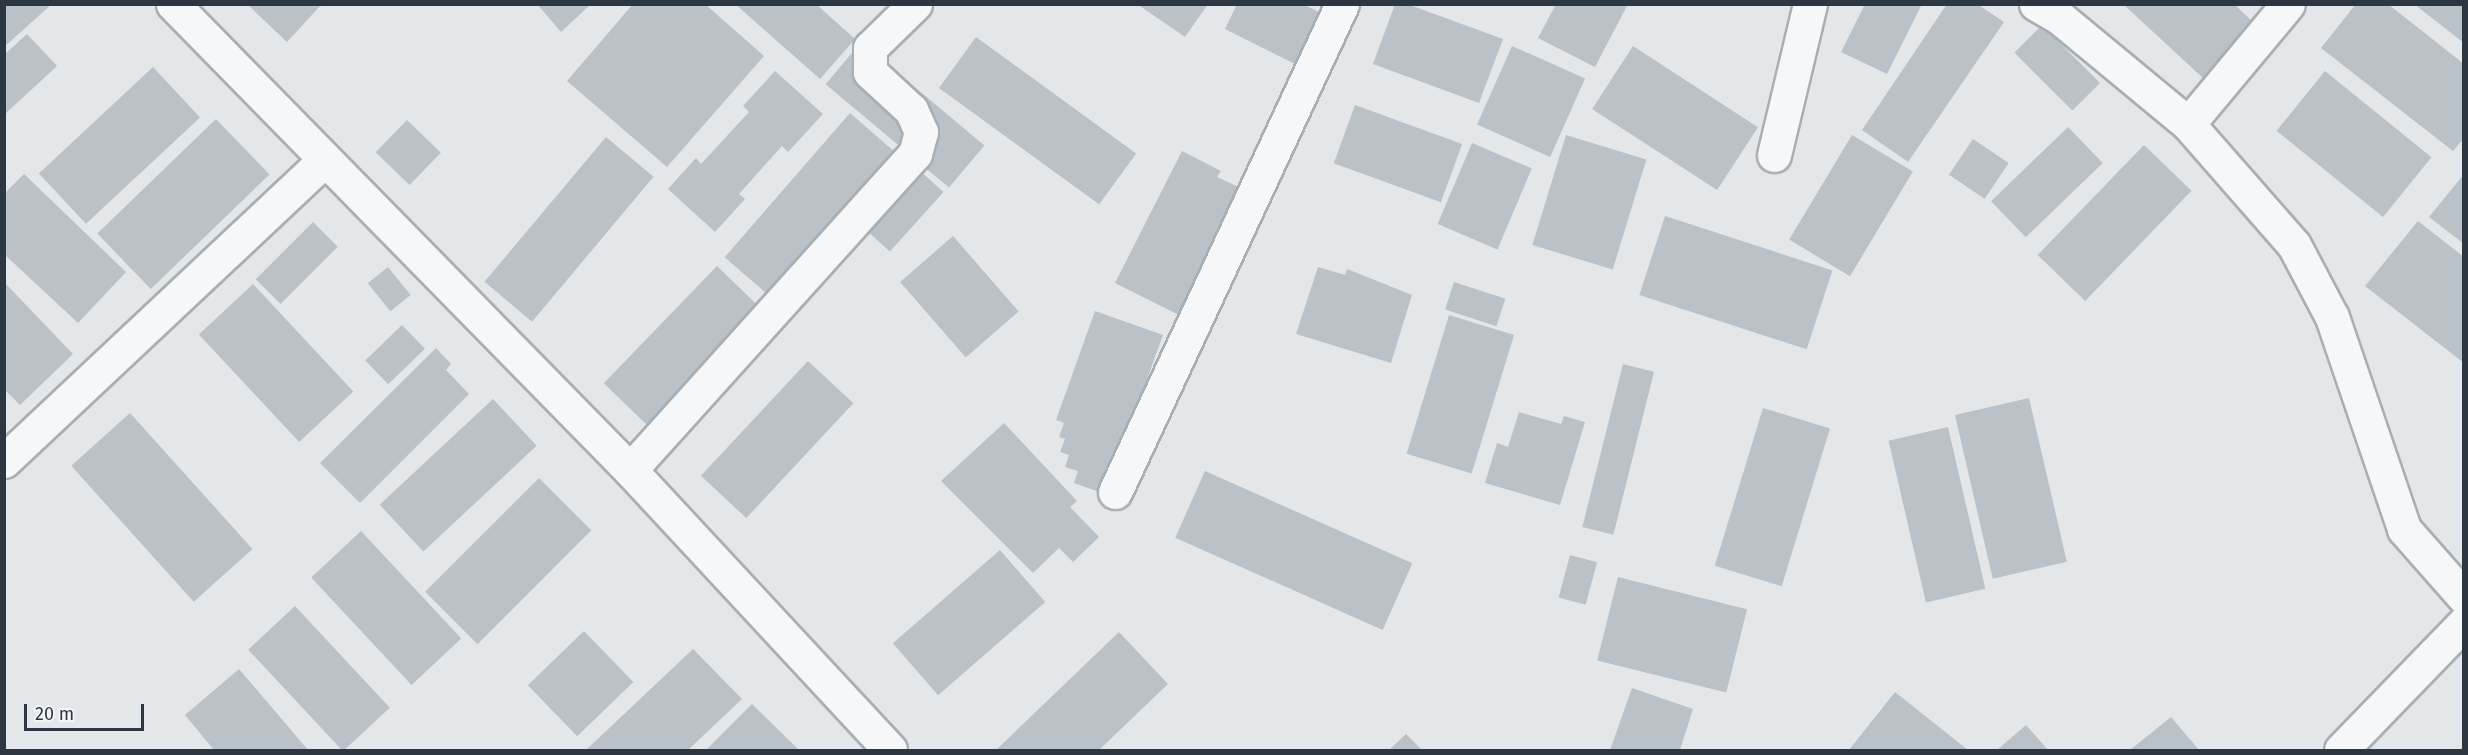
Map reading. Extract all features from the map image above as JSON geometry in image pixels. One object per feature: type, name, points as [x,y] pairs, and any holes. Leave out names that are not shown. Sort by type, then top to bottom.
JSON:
[{"type":"street","points":[[173,4],[630,470],[890,750]]},
{"type":"street","points":[[630,470],[915,154],[921,132],[911,110],[870,72],[870,48],[915,4]]},
{"type":"street","points":[[1115,492],[1342,4]]},
{"type":"street","points":[[1774,155],[1810,4]]},
{"type":"street","points":[[2036,4],[2060,18],[2188,124],[2294,245],[2332,317],[2404,529],[2463,597]]},
{"type":"street","points":[[2188,124],[2288,4]]},
{"type":"street","points":[[4,461],[325,160]]},
{"type":"street","points":[[2341,750],[2463,623]]},
{"type":"building","points":[[4,4],[52,4],[4,47]]},
{"type":"building","points":[[247,4],[322,4],[287,42]]},
{"type":"building","points":[[537,4],[591,4],[561,32]]},
{"type":"building","points":[[633,4],[705,4],[764,56],[667,167],[567,81]]},
{"type":"building","points":[[735,4],[816,4],[855,39],[820,79]]},
{"type":"building","points":[[1137,4],[1208,4],[1185,37]]},
{"type":"building","points":[[1237,4],[1303,4],[1322,14],[1297,65],[1225,29]]},
{"type":"building","points":[[1395,4],[1407,4],[1503,39],[1479,103],[1373,64]]},
{"type":"building","points":[[1556,4],[1628,4],[1595,67],[1538,38]]},
{"type":"building","points":[[1865,4],[1922,4],[1887,74],[1841,52]]},
{"type":"building","points":[[1947,4],[1977,4],[2004,22],[1908,162],[1862,130]]},
{"type":"building","points":[[2123,4],[2234,4],[2254,23],[2204,79]]},
{"type":"building","points":[[2356,4],[2388,4],[2464,64],[2464,138],[2453,151],[2321,48]]},
{"type":"building","points":[[2414,4],[2464,4],[2464,43]]},
{"type":"building","points":[[2042,25],[2100,83],[2072,111],[2014,53]]},
{"type":"building","points":[[27,34],[57,66],[4,115],[4,55]]},
{"type":"building","points":[[976,37],[1136,153],[1099,204],[939,88]]},
{"type":"building","points":[[861,42],[984,145],[949,188],[826,84]]},
{"type":"building","points":[[1512,46],[1585,79],[1550,157],[1477,125]]},
{"type":"building","points":[[1633,46],[1758,127],[1717,190],[1592,109]]},
{"type":"building","points":[[153,67],[200,117],[86,224],[39,173]]},
{"type":"building","points":[[775,71],[823,114],[788,152],[782,146],[739,194],[745,199],[715,232],[668,189],[696,158],[701,164],[749,112],[743,106]]},
{"type":"building","points":[[2325,71],[2431,157],[2383,217],[2277,131]]},
{"type":"building","points":[[1355,105],[1462,144],[1441,202],[1334,163]]},
{"type":"building","points":[[850,113],[904,160],[779,304],[725,257]]},
{"type":"building","points":[[216,119],[269,174],[151,289],[97,234]]},
{"type":"building","points":[[407,120],[441,153],[410,185],[376,152]]},
{"type":"building","points":[[2068,127],[2103,163],[2026,237],[1991,201]]},
{"type":"building","points":[[1566,135],[1646,160],[1613,270],[1532,245]]},
{"type":"building","points":[[1852,135],[1913,172],[1850,276],[1789,240]]},
{"type":"building","points":[[606,137],[653,177],[532,322],[485,282]]},
{"type":"building","points":[[1973,139],[2009,163],[1985,199],[1949,175]]},
{"type":"building","points":[[1472,143],[1532,168],[1497,249],[1438,224]]},
{"type":"building","points":[[2144,145],[2191,191],[2085,301],[2038,255]]},
{"type":"building","points":[[1182,151],[1221,171],[1217,177],[1243,189],[1179,315],[1115,283]]},
{"type":"building","points":[[910,162],[943,192],[890,252],[856,221]]},
{"type":"building","points":[[24,174],[126,272],[78,323],[4,254],[4,194]]},
{"type":"building","points":[[2464,174],[2464,244],[2429,217]]},
{"type":"building","points":[[1665,216],[1832,270],[1807,349],[1639,295]]},
{"type":"building","points":[[2418,221],[2464,257],[2464,363],[2365,286]]},
{"type":"building","points":[[313,222],[338,247],[280,304],[256,279]]},
{"type":"building","points":[[953,236],[1019,311],[966,357],[900,282]]},
{"type":"building","points":[[717,266],[772,319],[658,436],[604,383]]},
{"type":"building","points":[[388,267],[411,295],[390,311],[368,283]]},
{"type":"building","points":[[1318,267],[1345,275],[1347,269],[1412,295],[1391,363],[1296,334]]},
{"type":"building","points":[[4,282],[73,354],[20,405],[4,389]]},
{"type":"building","points":[[1454,282],[1505,299],[1496,326],[1445,310]]},
{"type":"building","points":[[253,284],[353,392],[299,442],[199,334]]},
{"type":"building","points":[[1095,311],[1163,335],[1105,494],[1074,483],[1078,471],[1065,467],[1069,455],[1060,452],[1065,439],[1059,437],[1064,423],[1056,420]]},
{"type":"building","points":[[1449,315],[1514,335],[1472,474],[1407,454]]},
{"type":"building","points":[[402,325],[425,349],[388,384],[365,360]]},
{"type":"building","points":[[436,348],[451,364],[446,370],[469,394],[360,503],[320,463]]},
{"type":"building","points":[[808,361],[853,403],[746,518],[701,476]]},
{"type":"building","points":[[1623,364],[1654,372],[1613,535],[1582,527]]},
{"type":"building","points":[[2029,398],[2067,562],[1993,579],[1955,415]]},
{"type":"building","points":[[493,399],[537,446],[423,552],[380,505]]},
{"type":"building","points":[[1763,408],[1830,428],[1782,586],[1715,566]]},
{"type":"building","points":[[1519,412],[1561,424],[1564,416],[1585,422],[1560,505],[1485,483],[1497,443],[1508,447]]},
{"type":"building","points":[[130,413],[252,549],[194,602],[71,466]]},
{"type":"building","points":[[1004,423],[1077,501],[1070,507],[1099,537],[1073,562],[1059,548],[1033,573],[941,481]]},
{"type":"building","points":[[1948,427],[1985,589],[1926,602],[1889,441]]},
{"type":"building","points":[[1205,471],[1412,563],[1383,630],[1175,538]]},
{"type":"building","points":[[539,478],[591,530],[477,644],[425,592]]},
{"type":"building","points":[[361,531],[461,639],[412,685],[311,577]]},
{"type":"building","points":[[1000,550],[1045,602],[938,695],[893,643]]},
{"type":"building","points":[[1570,555],[1597,562],[1586,605],[1559,598]]},
{"type":"building","points":[[1618,577],[1747,609],[1726,693],[1597,660]]},
{"type":"building","points":[[295,606],[390,708],[342,750],[248,650]]},
{"type":"building","points":[[584,631],[633,682],[577,736],[528,685]]},
{"type":"building","points":[[1119,632],[1168,684],[1099,750],[996,750]]},
{"type":"building","points":[[693,649],[742,699],[688,750],[586,750]]},
{"type":"building","points":[[239,669],[308,750],[214,750],[185,715]]},
{"type":"building","points":[[1632,688],[1693,709],[1680,750],[1610,750]]},
{"type":"building","points":[[1895,692],[1968,750],[1849,750]]},
{"type":"building","points":[[752,704],[799,750],[706,750]]},
{"type":"building","points":[[2171,717],[2199,750],[2130,750]]},
{"type":"building","points":[[2026,725],[2048,750],[1997,750]]},
{"type":"building","points":[[1406,734],[1422,750],[1389,750]]}]
